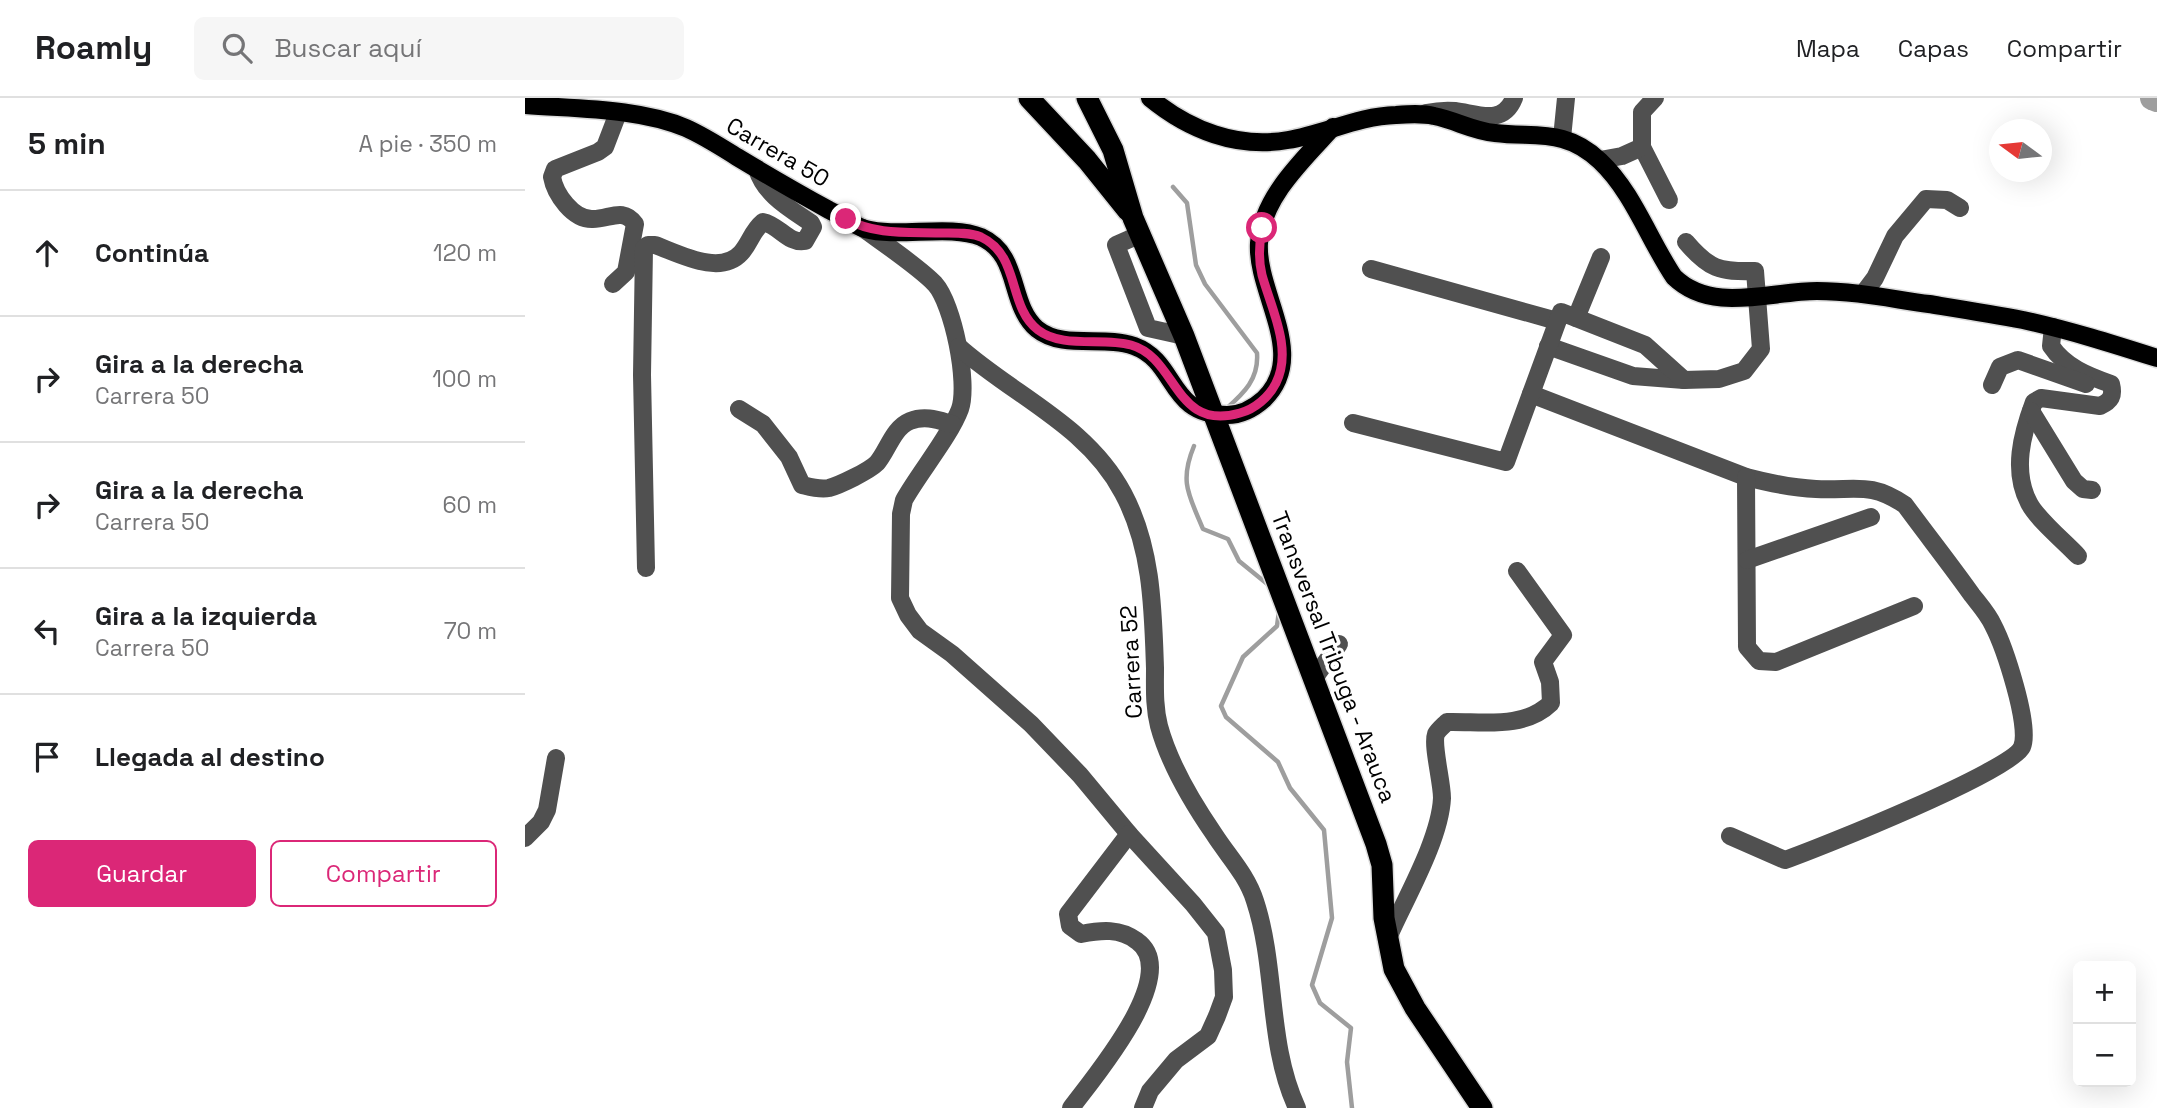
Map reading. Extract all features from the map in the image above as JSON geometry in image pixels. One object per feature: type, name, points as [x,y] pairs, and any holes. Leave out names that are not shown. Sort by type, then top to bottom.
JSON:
[{"type":"highway","name":"Transversal Tribuga - Arauca","points":[[1029,98],[1087,160],[1137,226]]},
{"type":"highway","name":"Transversal Tribuga - Arauca","points":[[1087,98],[1112,150],[1137,226],[1184,336],[1377,844],[1382,865],[1384,918],[1394,969],[1415,1008],[1482,1108]]},
{"type":"main road","points":[[1150,98],[1196,128],[1243,141],[1289,140],[1362,119],[1420,114],[1495,133],[1539,134],[1562,138],[1600,160],[1621,187],[1660,257],[1682,286],[1712,297],[1738,298],[1806,291],[1863,294],[2053,327],[2157,358]]},
{"type":"main road","name":"Carrera 50","points":[[525,105],[661,119],[687,128],[863,228],[981,237],[1007,260],[1023,313],[1038,329],[1062,339],[1133,345],[1149,354],[1163,369],[1185,402],[1197,410],[1213,415]]},
{"type":"main road","points":[[1213,415],[1244,412],[1266,398],[1276,384],[1283,353],[1262,273],[1259,243],[1262,228],[1276,196],[1294,169],[1333,127]]},
{"type":"street","points":[[1420,114],[1458,105],[1486,117],[1498,116],[1508,110],[1514,98]]},
{"type":"street","points":[[1562,138],[1566,98]]},
{"type":"street","points":[[1655,98],[1642,112],[1642,147],[1669,200]]},
{"type":"street","points":[[613,284],[626,272],[635,224],[630,217],[622,214],[593,219],[576,214],[564,202],[552,177],[555,169],[605,147],[618,113]]},
{"type":"street","points":[[1600,160],[1622,156],[1642,147]]},
{"type":"street","points":[[646,568],[642,375],[644,248],[655,245],[692,258],[725,264],[744,250],[750,236],[763,222],[771,224],[792,240],[805,241],[813,227],[811,223],[771,194],[761,181],[757,169]]},
{"type":"street","points":[[1863,294],[1875,278],[1895,236],[1926,199],[1947,200],[1961,208]]},
{"type":"street","points":[[1137,226],[1117,244],[1149,328],[1184,336]]},
{"type":"street","points":[[863,228],[935,283],[947,306],[959,347],[963,396],[960,408],[904,500],[901,514],[900,598],[908,615],[920,631],[952,654],[1031,724],[1080,775],[1216,933],[1223,970],[1224,997],[1207,1036],[1176,1060],[1150,1091],[1143,1108]]},
{"type":"street","points":[[1548,346],[1633,376],[1684,380],[1719,379],[1744,371],[1761,349],[1755,271],[1730,272],[1704,262],[1686,242]]},
{"type":"street","points":[[1576,318],[1601,257]]},
{"type":"street","points":[[1371,269],[1557,321]]},
{"type":"street","points":[[1353,423],[1506,462],[1561,312],[1645,345],[1684,380]]},
{"type":"street","points":[[2053,327],[2051,346],[2059,357],[2086,375],[2111,384],[2113,393],[2109,402],[2100,406],[2041,398],[2034,402],[2021,443],[2019,479],[2029,506],[2078,556]]},
{"type":"street","name":"Carrera 52","points":[[959,347],[981,366],[1065,425],[1098,456],[1123,493],[1148,561],[1152,597],[1154,701],[1160,727],[1196,806],[1242,872],[1255,900],[1265,941],[1280,1049],[1290,1094],[1297,1108]]},
{"type":"street","points":[[1992,384],[2000,367],[2018,360],[2113,393]]},
{"type":"street","points":[[1531,394],[1746,477],[1773,484],[1815,489],[1875,489],[1905,505],[1993,625],[2018,696],[2025,729],[2023,746],[2016,756],[2001,766],[1827,845],[1785,860],[1730,836]]},
{"type":"street","points":[[739,409],[763,424],[789,457],[802,485],[811,488],[828,488],[871,468],[907,422],[930,418],[952,424]]},
{"type":"street","points":[[2031,411],[2074,481],[2083,489],[2092,490]]},
{"type":"street","points":[[1746,477],[1747,647],[1759,661],[1776,662],[1914,606]]},
{"type":"street","points":[[1747,560],[1871,517]]},
{"type":"street","points":[[1388,938],[1435,832],[1442,800],[1441,772],[1435,745],[1437,733],[1447,722],[1516,722],[1542,712],[1551,703],[1551,682],[1543,662],[1567,630],[1517,571]]},
{"type":"street","points":[[1315,677],[1339,644]]},
{"type":"street","points":[[525,838],[541,822],[547,810],[556,758]]},
{"type":"street","points":[[1071,1108],[1131,1024],[1147,991],[1150,959],[1142,944],[1126,933],[1100,931],[1081,934],[1070,926],[1067,914],[1129,834]]},
{"type":"waterway","points":[[2152,98],[2157,100]]},
{"type":"waterway","points":[[1173,187],[1187,203],[1196,265],[1205,284],[1257,353],[1253,378],[1226,409]]},
{"type":"waterway","points":[[1194,446],[1187,479],[1190,497],[1203,529],[1228,539],[1239,561],[1271,587]]},
{"type":"waterway","points":[[1279,611],[1277,626],[1243,657],[1221,706],[1226,717],[1278,762],[1290,788],[1324,830],[1332,918],[1312,985],[1320,1003],[1351,1028],[1347,1062],[1352,1108]]},
{"type":"route","points":[[846,219],[863,228],[981,237],[1007,260],[1023,313],[1038,329],[1053,337],[1070,340],[1133,345],[1149,354],[1163,369],[1185,402],[1197,410],[1213,415],[1233,415],[1255,406],[1266,398],[1276,384],[1281,370],[1283,353],[1259,258],[1262,228]]}]
